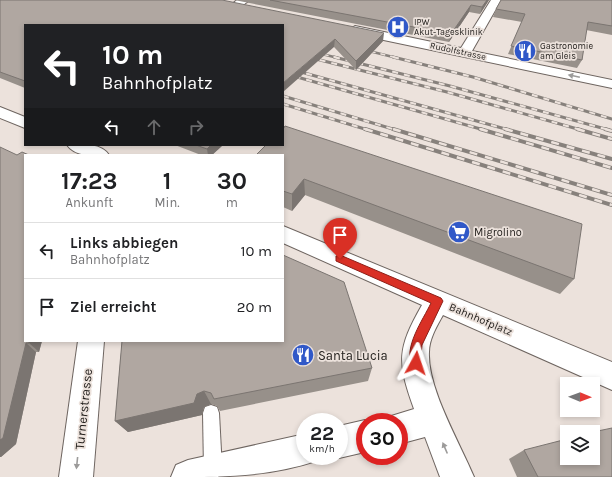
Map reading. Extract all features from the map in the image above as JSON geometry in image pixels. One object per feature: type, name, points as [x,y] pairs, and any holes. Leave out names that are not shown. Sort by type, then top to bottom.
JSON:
[{"type":"street","points":[[465,52],[496,0]]},
{"type":"street","points":[[236,3],[254,9]]},
{"type":"street","name":"Rudolfstrasse","points":[[344,28],[465,52],[612,84]]},
{"type":"street","points":[[0,112],[24,123]]},
{"type":"street","points":[[78,146],[98,154]]},
{"type":"street","name":"Bahnhofplatz","points":[[284,234],[612,376]]},
{"type":"street","points":[[438,301],[417,344],[415,352],[418,376],[433,420],[458,477]]},
{"type":"street","name":"Turnerstrasse","points":[[76,477],[91,342]]},
{"type":"street","points":[[408,426],[433,420]]},
{"type":"street","points":[[201,474],[296,452]]},
{"type":"lane","points":[[201,474],[211,413]]},
{"type":"building","points":[[0,0],[222,0],[384,33],[356,61],[335,39],[284,82],[284,24],[24,24],[24,81],[0,72]]},
{"type":"building","points":[[270,0],[487,0],[482,7],[471,5],[451,34]]},
{"type":"building","points":[[501,0],[612,0],[612,26],[588,22],[582,60],[511,46],[525,14],[496,9]]},
{"type":"building","points":[[285,126],[582,224],[574,279],[304,179],[292,194],[284,191],[284,154],[257,154],[265,146],[284,146]]},
{"type":"building","points":[[199,146],[210,146],[207,149]]},
{"type":"building","points":[[0,147],[17,155],[22,152],[27,154],[24,154],[24,342],[29,343],[26,343],[3,438],[0,440]]},
{"type":"building","points":[[284,255],[344,282],[372,368],[214,399],[211,393],[204,391],[197,394],[194,403],[115,421],[122,342],[284,342]]},
{"type":"building","points":[[612,428],[612,477],[538,477],[524,450],[560,441],[560,465],[600,465],[600,431]]},
{"type":"railway","points":[[361,49],[473,77],[612,119]]},
{"type":"railway","points":[[314,52],[450,86],[609,130]]},
{"type":"railway","points":[[312,58],[308,57],[447,92],[581,130]]},
{"type":"railway","points":[[284,67],[509,130]]},
{"type":"railway","points":[[284,73],[484,130]]},
{"type":"railway","points":[[284,96],[396,130]]},
{"type":"railway","points":[[284,104],[368,130]]},
{"type":"railway","points":[[365,129],[612,205]]},
{"type":"railway","points":[[393,129],[612,195]]},
{"type":"railway","points":[[480,129],[612,168]]},
{"type":"railway","points":[[505,129],[612,159]]},
{"type":"railway","points":[[577,129],[612,139]]},
{"type":"railway","points":[[605,129],[612,131]]},
{"type":"place","name":"IPW Akut-Tagesklinik","points":[[398,27]]},
{"type":"place","name":"Gastronomie am Gleis","points":[[525,51]]},
{"type":"place","name":"Migrolino","points":[[459,232]]},
{"type":"place","name":"Santa Lucia","points":[[303,355]]},
{"type":"route","points":[[340,259],[438,301],[417,344],[415,352],[416,363]]}]
